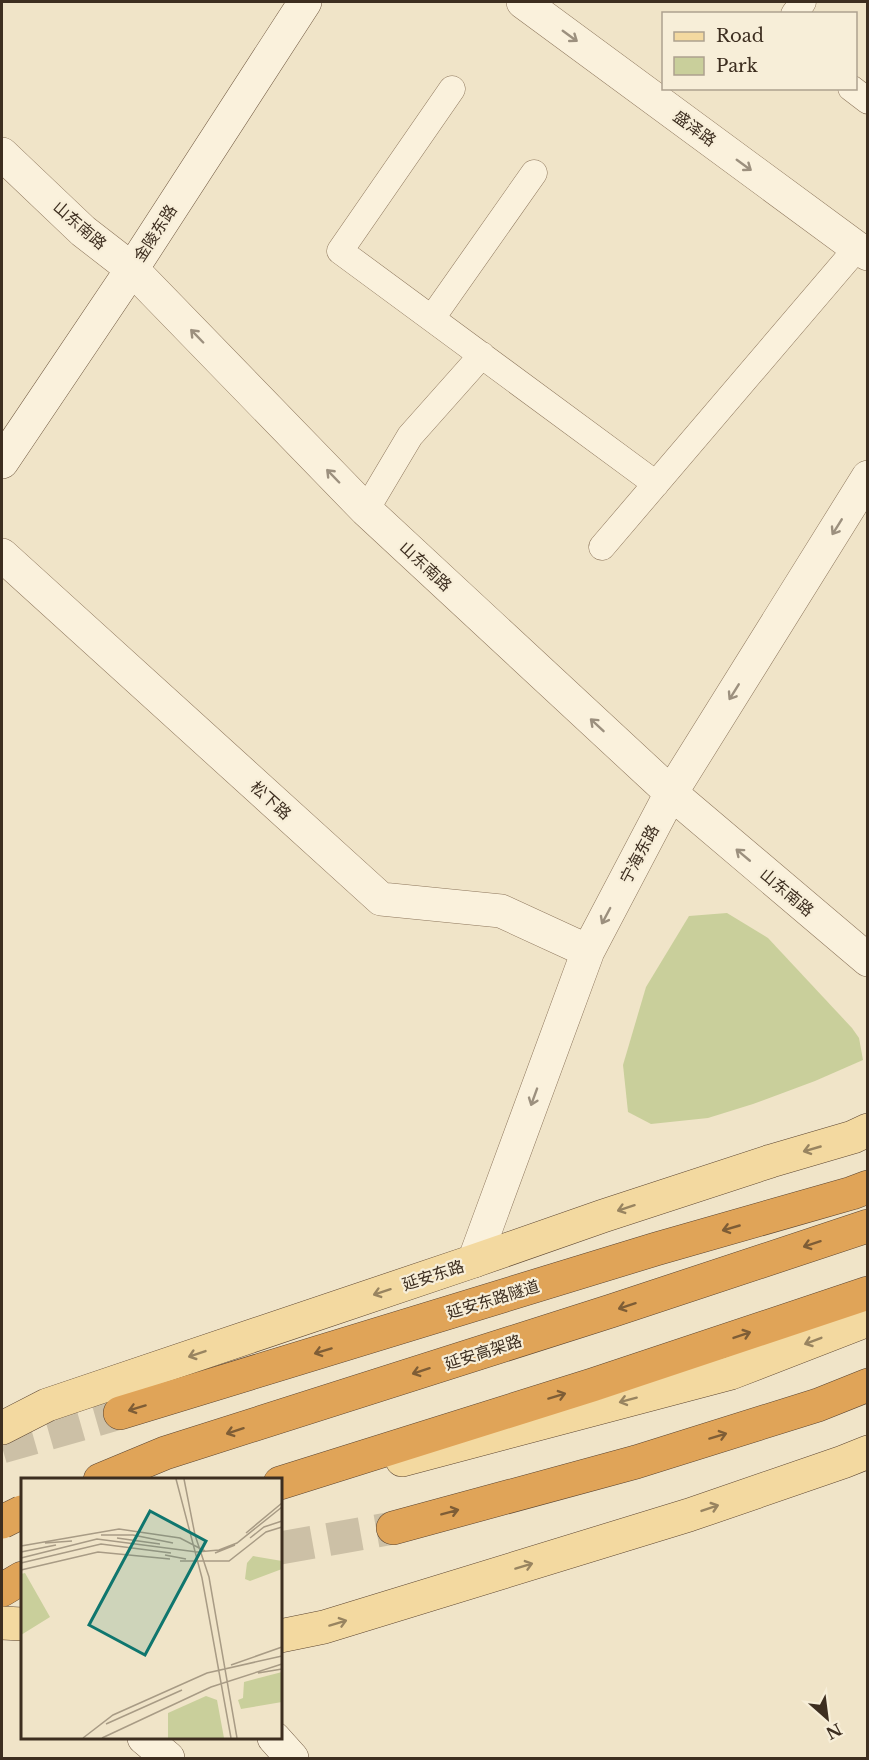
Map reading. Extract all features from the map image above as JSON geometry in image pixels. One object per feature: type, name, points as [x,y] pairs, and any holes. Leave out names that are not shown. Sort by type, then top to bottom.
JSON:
[{"type":"highway","name":"延安东路隧道","points":[[120,1413],[867,1187]]},
{"type":"highway","name":"延安高架路","points":[[102,1478],[165,1453],[612,1311],[867,1226]]},
{"type":"highway","points":[[282,1482],[592,1385],[867,1293]]},
{"type":"highway","points":[[393,1528],[636,1462],[818,1405],[867,1385]]},
{"type":"highway","points":[[2,1522],[21,1512]]},
{"type":"highway","points":[[2,1590],[21,1579]]},
{"type":"main road","name":"延安东路","points":[[2,1428],[47,1405],[603,1216],[771,1161],[853,1137],[867,1130]]},
{"type":"main road","points":[[282,1491],[732,1373],[867,1320]]},
{"type":"main road","points":[[282,1636],[324,1627],[689,1515],[867,1452]]},
{"type":"main road","points":[[2,1522],[21,1522]]},
{"type":"main road","points":[[2,1623],[21,1624]]},
{"type":"street","name":"金陵东路","points":[[2,462],[132,269],[305,2]]},
{"type":"street","name":"盛泽路","points":[[523,2],[862,251]]},
{"type":"street","name":"山东南路","points":[[2,154],[83,231],[132,269],[366,510],[671,793],[867,960]]},
{"type":"street","name":"宁海东路","points":[[474,1261],[588,951],[671,793],[867,477]]},
{"type":"street","name":"松下路","points":[[2,555],[381,899],[501,911],[588,951]]},
{"type":"street","points":[[2,1503],[21,1521]]},
{"type":"street","points":[[2,1629],[21,1641]]},
{"type":"street","points":[[146,1739],[168,1758]]},
{"type":"street","points":[[276,1739],[292,1758]]},
{"type":"lane","points":[[452,89],[340,252],[656,484]]},
{"type":"lane","points":[[854,90],[867,100]]},
{"type":"lane","points":[[432,318],[534,173]]},
{"type":"lane","points":[[602,547],[862,251]]},
{"type":"lane","points":[[366,510],[410,436],[482,355]]},
{"type":"green space","points":[[727,913],[768,938],[852,1028],[859,1038],[863,1060],[815,1081],[708,1118],[651,1124],[628,1112],[623,1065],[646,987],[689,916]]},
{"type":"tunnel","points":[[2,1447],[120,1413]]},
{"type":"tunnel","points":[[282,1548],[393,1528]]}]
